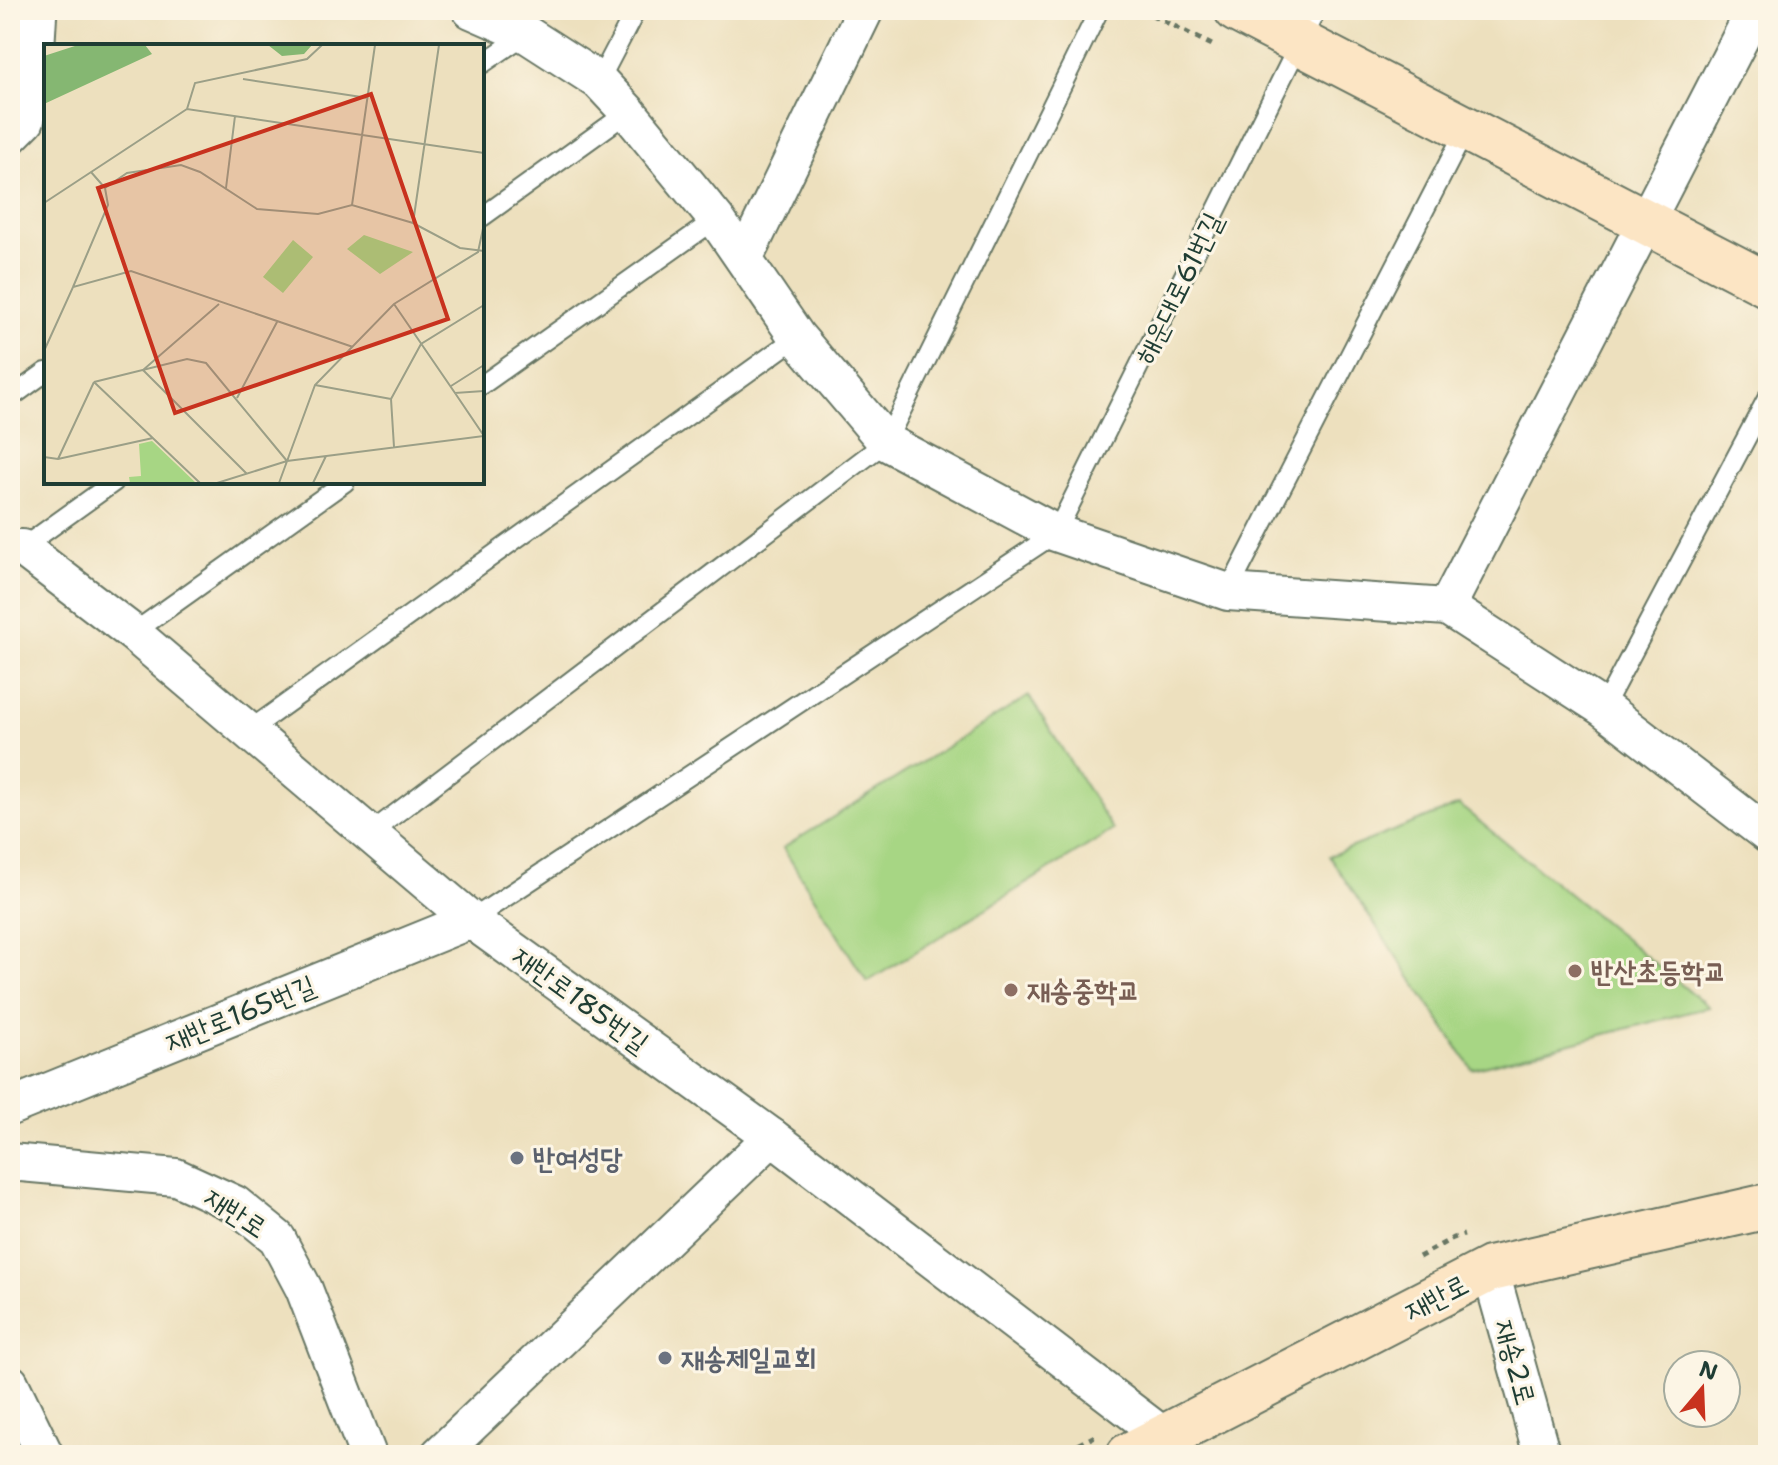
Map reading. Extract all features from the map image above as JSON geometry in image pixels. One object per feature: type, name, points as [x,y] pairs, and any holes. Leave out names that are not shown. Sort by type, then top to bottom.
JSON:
[{"type":"main road","points":[[1237,10],[1308,26],[1466,129],[1768,285]]},
{"type":"main road","name":"재반로","points":[[1147,1446],[1490,1269],[1768,1206]]},
{"type":"street","points":[[471,10],[526,34],[599,81],[716,219],[797,337],[886,442],[1056,533],[1228,592],[1447,607],[1603,708],[1768,834]]},
{"type":"street","points":[[744,259],[865,10]]},
{"type":"street","points":[[10,136],[26,120],[43,12]]},
{"type":"street","points":[[1447,607],[1646,222],[1748,12]]},
{"type":"street","name":"재반로185번길","points":[[16,548],[133,633],[471,920],[772,1137],[1147,1446]]},
{"type":"street","name":"재반로165번길","points":[[10,1107],[471,920]]},
{"type":"street","points":[[439,1455],[772,1137]]},
{"type":"street","name":"재반로","points":[[10,1162],[176,1177],[235,1204],[277,1238],[304,1289],[368,1455]]},
{"type":"street","name":"재송2로","points":[[1490,1269],[1542,1455]]},
{"type":"street","points":[[10,1383],[45,1455]]},
{"type":"lane","points":[[599,81],[636,10]]},
{"type":"lane","points":[[369,834],[886,442],[1099,10]]},
{"type":"lane","name":"해운대로61번길","points":[[1056,533],[1308,26]]},
{"type":"lane","points":[[484,63],[526,34]]},
{"type":"lane","points":[[484,216],[628,112]]},
{"type":"lane","points":[[1228,592],[1466,129]]},
{"type":"lane","points":[[484,384],[716,219]]},
{"type":"lane","points":[[247,732],[797,337]]},
{"type":"lane","points":[[10,398],[44,373]]},
{"type":"lane","points":[[1603,708],[1768,397]]},
{"type":"lane","points":[[16,548],[111,484]]},
{"type":"lane","points":[[133,633],[342,484]]},
{"type":"lane","points":[[471,920],[1056,533]]},
{"type":"green space","points":[[1029,696],[1113,830],[867,982],[783,848]]},
{"type":"green space","points":[[1459,805],[1709,1007],[1472,1069],[1329,856]]},
{"type":"place","name":"반산초등학교","points":[[1575,971]]},
{"type":"place","name":"재송중학교","points":[[1011,990]]},
{"type":"place","name":"반여성당","points":[[517,1158]]},
{"type":"place","name":"재송제일교회","points":[[665,1358]]}]
